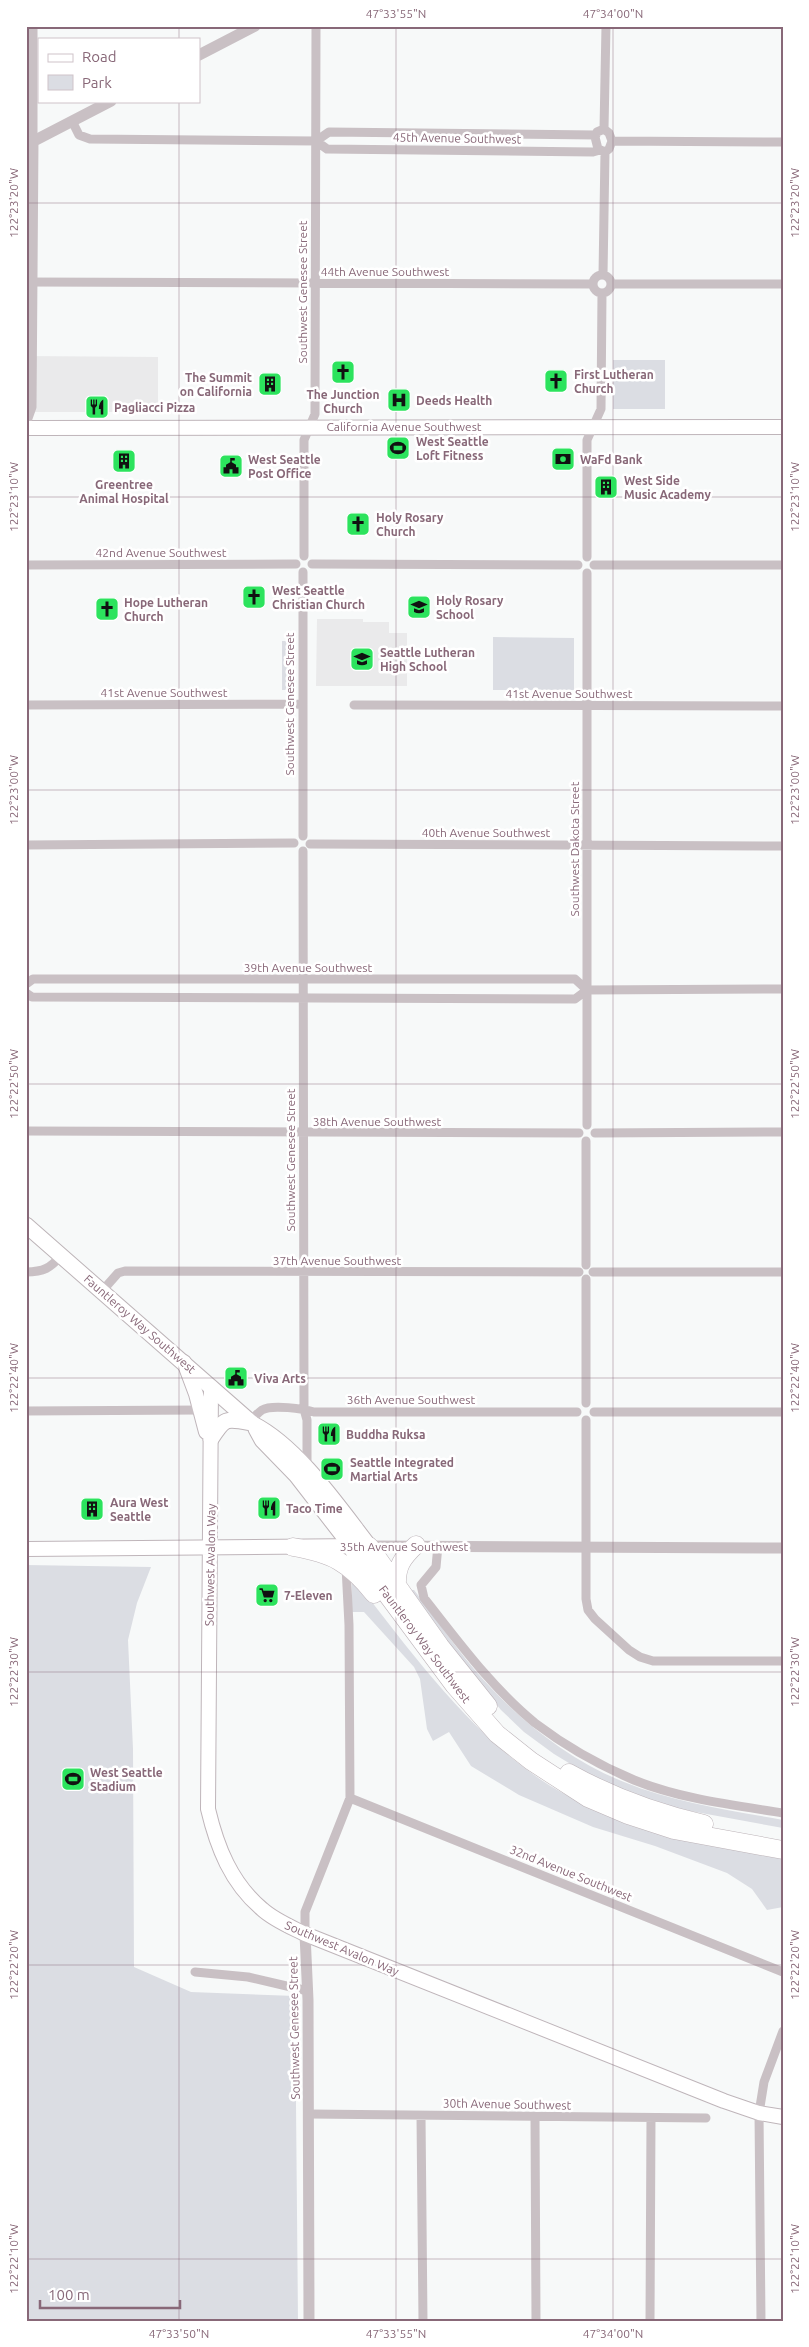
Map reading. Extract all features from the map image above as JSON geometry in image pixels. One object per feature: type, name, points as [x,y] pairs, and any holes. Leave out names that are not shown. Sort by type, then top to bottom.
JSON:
[{"type":"highway","points":[[398,1586],[396,1573],[400,1562],[416,1545]]},
{"type":"highway","name":"Fauntleroy Way Southwest","points":[[351,1546],[454,1685],[512,1748],[550,1775],[588,1798],[628,1815],[674,1830],[783,1850]]},
{"type":"highway","name":"Fauntleroy Way Southwest","points":[[369,1546],[477,1694],[506,1726],[542,1757],[589,1784],[647,1809],[713,1826],[783,1838]]},
{"type":"highway","points":[[293,1547],[321,1552],[346,1564],[369,1588],[393,1618],[422,1644]]},
{"type":"main road","name":"California Avenue Southwest","points":[[26,428],[311,426],[783,427]]},
{"type":"main road","name":"Fauntleroy Way Southwest","points":[[26,1225],[103,1290],[252,1422],[269,1432],[307,1469],[369,1546]]},
{"type":"main road","name":"Southwest Avalon Way","points":[[184,1362],[206,1413],[211,1446],[207,1787],[208,1809],[213,1832],[220,1854],[230,1871],[261,1909],[305,1934],[682,2085],[759,2113],[783,2117]]},
{"type":"main road","name":"Southwest Avalon Way","points":[[206,1413],[211,1387]]},
{"type":"main road","points":[[211,1446],[221,1422],[226,1420],[252,1422]]},
{"type":"main road","name":"Fauntleroy Way Southwest","points":[[252,1422],[262,1440],[296,1475],[351,1546]]},
{"type":"main road","name":"35th Avenue Southwest","points":[[26,1549],[210,1549],[369,1546]]},
{"type":"street","points":[[26,421],[31,407],[29,143],[33,26]]},
{"type":"street","points":[[200,55],[255,26]]},
{"type":"street","name":"Southwest Genesee Street","points":[[304,556],[304,440],[315,414],[316,26]]},
{"type":"street","points":[[604,129],[606,26]]},
{"type":"street","points":[[29,143],[108,102]]},
{"type":"street","name":"45th Avenue Southwest","points":[[72,121],[79,134],[90,139],[316,141],[329,132],[596,136]]},
{"type":"street","points":[[603,276],[602,151],[596,145],[596,136],[600,130],[604,129]]},
{"type":"street","points":[[602,151],[609,149],[612,141],[609,133],[604,129]]},
{"type":"street","name":"45th Avenue Southwest","points":[[316,141],[327,149],[602,151]]},
{"type":"street","points":[[612,141],[783,142]]},
{"type":"street","points":[[603,276],[609,278],[611,284],[609,290],[602,293],[596,291],[593,284],[596,278],[603,276]]},
{"type":"street","name":"44th Avenue Southwest","points":[[29,282],[593,284]]},
{"type":"street","points":[[611,284],[783,284]]},
{"type":"street","points":[[587,557],[587,440],[601,410],[602,293]]},
{"type":"street","points":[[304,556],[310,558],[312,564],[309,570],[303,572],[298,569],[296,564],[298,558],[304,556]]},
{"type":"street","points":[[587,557],[592,559],[594,565],[593,570],[587,573],[581,571],[578,565],[581,559],[587,557]]},
{"type":"street","name":"42nd Avenue Southwest","points":[[26,565],[296,564]]},
{"type":"street","points":[[312,564],[578,565]]},
{"type":"street","points":[[594,565],[783,565]]},
{"type":"street","name":"Southwest Genesee Street","points":[[303,572],[303,836]]},
{"type":"street","name":"Southwest Dakota Street","points":[[586,1125],[587,573]]},
{"type":"street","name":"41st Avenue Southwest","points":[[26,705],[303,704]]},
{"type":"street","name":"41st Avenue Southwest","points":[[354,705],[783,706]]},
{"type":"street","points":[[303,836],[308,839],[310,844],[303,851],[297,849],[294,844],[297,838],[303,836]]},
{"type":"street","points":[[26,845],[294,844]]},
{"type":"street","name":"40th Avenue Southwest","points":[[310,844],[783,846]]},
{"type":"street","name":"Southwest Genesee Street","points":[[303,851],[303,1273],[304,1408],[307,1420],[307,1469]]},
{"type":"street","name":"39th Avenue Southwest","points":[[26,984],[33,979],[575,979],[586,990]]},
{"type":"street","name":"39th Avenue Southwest","points":[[26,993],[32,997],[575,999],[586,990],[783,989]]},
{"type":"street","points":[[586,1125],[592,1127],[595,1133],[592,1139],[586,1141],[581,1139],[579,1133],[580,1128],[586,1125]]},
{"type":"street","name":"38th Avenue Southwest","points":[[26,1131],[579,1133]]},
{"type":"street","points":[[595,1133],[783,1132]]},
{"type":"street","points":[[586,1141],[586,1265]]},
{"type":"street","points":[[26,1272],[41,1272],[48,1269],[62,1255]]},
{"type":"street","points":[[586,1265],[591,1266],[593,1272],[591,1277],[586,1279],[581,1277],[578,1272],[580,1267],[586,1265]]},
{"type":"street","name":"37th Avenue Southwest","points":[[103,1290],[118,1273],[125,1271],[303,1273],[578,1272]]},
{"type":"street","points":[[593,1272],[783,1272]]},
{"type":"street","points":[[586,1279],[586,1403]]},
{"type":"street","points":[[586,1403],[592,1406],[594,1412],[591,1418],[586,1420],[580,1418],[577,1412],[579,1406],[586,1403]]},
{"type":"street","name":"36th Avenue Southwest","points":[[252,1422],[265,1408],[304,1408],[314,1412],[577,1412]]},
{"type":"street","points":[[26,1411],[206,1413]]},
{"type":"street","points":[[594,1412],[783,1412]]},
{"type":"street","points":[[586,1420],[588,1610],[629,1650],[653,1661],[783,1661]]},
{"type":"street","points":[[438,1545],[436,1567],[421,1585],[424,1598],[501,1690],[536,1723],[580,1752],[634,1780],[714,1801],[783,1813]]},
{"type":"street","name":"35th Avenue Southwest","points":[[369,1546],[586,1545],[783,1548]]},
{"type":"street","name":"Southwest Genesee Street","points":[[309,2321],[308,1991],[305,1912],[350,1798],[349,1625],[346,1564]]},
{"type":"street","name":"32nd Avenue Southwest","points":[[350,1798],[783,1972]]},
{"type":"street","points":[[195,1972],[248,1977],[308,1991]]},
{"type":"street","points":[[761,2321],[759,2113],[764,2082],[783,2031]]},
{"type":"street","name":"30th Avenue Southwest","points":[[309,2114],[706,2118]]},
{"type":"street","points":[[421,2116],[423,2321]]},
{"type":"street","points":[[535,2117],[536,2321]]},
{"type":"street","points":[[650,2321],[651,2118]]},
{"type":"shaded area","points":[[26,356],[158,357],[158,412],[26,412]]},
{"type":"shaded area","name":"Seattle Lutheran High School","points":[[317,619],[363,619],[363,622],[389,622],[389,633],[407,633],[407,686],[316,686]]},
{"type":"green space","points":[[613,360],[665,360],[665,409],[613,409]]},
{"type":"green space","points":[[493,637],[574,638],[574,690],[493,690]]},
{"type":"green space","points":[[282,641],[291,641],[291,690],[282,690]]},
{"type":"green space","points":[[26,1565],[151,1567],[137,1603],[128,1640],[133,1749],[134,1967],[191,1992],[295,1996],[298,2321],[26,2321]]},
{"type":"green space","points":[[352,1576],[456,1705],[518,1763],[551,1786],[592,1807],[783,1858],[783,1907],[767,1910],[752,1889],[727,1873],[655,1846],[593,1827],[519,1795],[471,1766],[449,1732],[433,1741],[427,1729],[420,1679],[414,1667],[364,1612],[352,1612]]},
{"type":"green space","points":[[411,1590],[414,1590],[474,1669],[506,1703],[542,1735],[562,1749],[603,1772],[643,1789],[702,1805],[783,1820],[783,1828],[663,1806],[592,1777],[554,1754],[524,1732],[501,1710],[470,1672]]},
{"type":"place","name":"The Junction Church","points":[[343,372]]},
{"type":"place","name":"First Lutheran Church","points":[[556,381]]},
{"type":"place","name":"The Summit on California","points":[[270,384]]},
{"type":"place","name":"Deeds Health","points":[[399,400]]},
{"type":"place","name":"Pagliacci Pizza","points":[[97,407]]},
{"type":"place","name":"West Seattle Loft Fitness","points":[[398,448]]},
{"type":"place","name":"WaFd Bank","points":[[563,459]]},
{"type":"place","name":"Greentree Animal Hospital","points":[[124,461]]},
{"type":"place","name":"West Seattle Post Office","points":[[231,466]]},
{"type":"place","name":"West Side Music Academy","points":[[606,487]]},
{"type":"place","name":"Holy Rosary Church","points":[[358,524]]},
{"type":"place","name":"West Seattle Christian Church","points":[[254,597]]},
{"type":"place","name":"Holy Rosary School","points":[[419,607]]},
{"type":"place","name":"Hope Lutheran Church","points":[[107,609]]},
{"type":"place","name":"Seattle Lutheran High School","points":[[362,659]]},
{"type":"place","name":"Viva Arts","points":[[236,1378]]},
{"type":"place","name":"Buddha Ruksa","points":[[329,1434]]},
{"type":"place","name":"Seattle Integrated Martial Arts","points":[[332,1469]]},
{"type":"place","name":"Taco Time","points":[[269,1508]]},
{"type":"place","name":"Aura West Seattle","points":[[92,1509]]},
{"type":"place","name":"7-Eleven","points":[[267,1595]]},
{"type":"place","name":"West Seattle Stadium","points":[[73,1779]]}]
